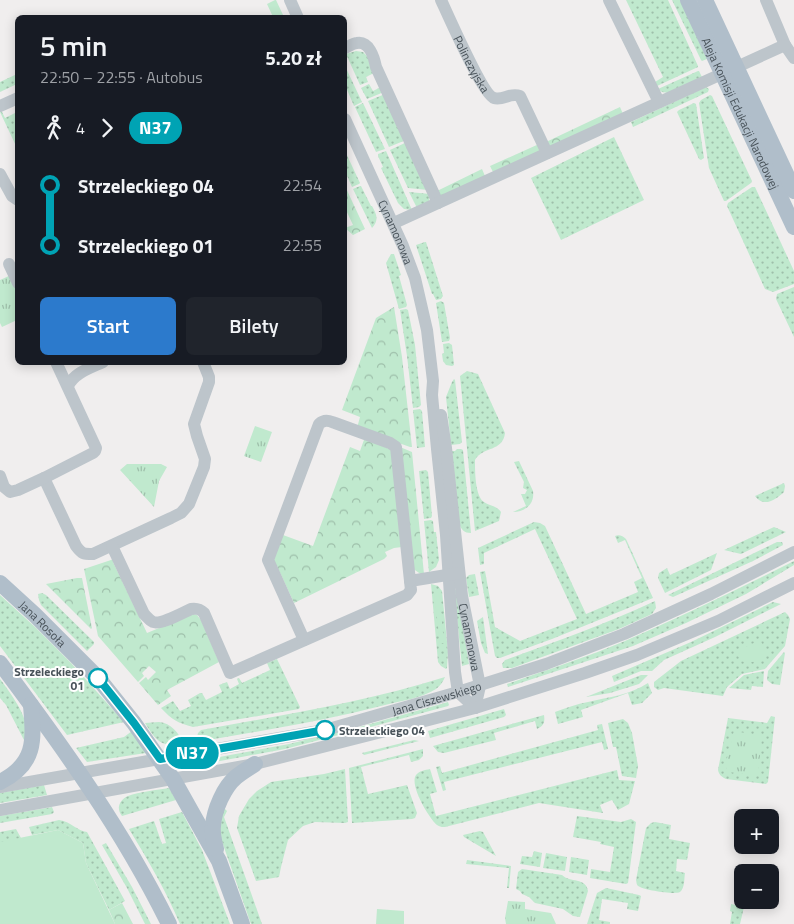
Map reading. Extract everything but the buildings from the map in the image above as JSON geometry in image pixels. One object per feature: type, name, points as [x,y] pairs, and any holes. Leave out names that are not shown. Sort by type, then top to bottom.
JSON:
[{"type":"main road","name":"Aleja Komisji Edukacji Narodowej","points":[[688,0],[794,191]]},
{"type":"main road","name":"Aleja Komisji Edukacji Narodowej","points":[[704,0],[729,71],[794,227]]},
{"type":"main road","name":"Jana Rosoła","points":[[0,583],[98,678],[134,723],[173,779],[218,861]]},
{"type":"main road","points":[[0,663],[80,772],[152,890],[169,924]]},
{"type":"main road","points":[[0,782],[12,776],[20,769],[29,755],[33,735],[31,705]]},
{"type":"main road","points":[[242,924],[218,861],[213,825],[219,801],[234,778],[255,764]]},
{"type":"street","points":[[290,0],[297,15]]},
{"type":"street","name":"Polinezyjska","points":[[441,0],[474,68],[490,96],[499,99],[512,94],[520,96],[547,154]]},
{"type":"street","points":[[609,0],[659,102]]},
{"type":"street","points":[[394,223],[729,71],[791,53],[766,0]]},
{"type":"street","points":[[347,47],[357,43],[368,47],[438,203]]},
{"type":"street","points":[[0,106],[15,99]]},
{"type":"street","name":"Cynamonowa","points":[[347,123],[404,246],[415,278],[427,330],[432,381],[436,390],[444,434],[453,574],[455,672],[458,692]]},
{"type":"street","points":[[0,174],[15,198]]},
{"type":"street","points":[[9,264],[15,277]]},
{"type":"street","points":[[0,476],[4,487],[10,492],[18,490],[95,451],[96,445],[58,365]]},
{"type":"street","points":[[68,386],[71,380],[78,374],[97,365]]},
{"type":"street","points":[[44,478],[76,546],[84,554],[93,554],[182,513],[191,500],[205,462],[194,424],[209,382],[204,365]]},
{"type":"street","points":[[112,546],[144,614],[150,621],[162,622],[191,609],[196,608],[200,610],[204,614],[230,673],[407,595],[411,590],[396,447],[390,443],[335,423],[322,421],[319,424],[268,560],[304,640]]},
{"type":"street","name":"Jana Ciszewskiego","points":[[0,787],[325,730],[480,686],[574,654],[624,634],[712,594],[794,552]]},
{"type":"street","points":[[410,581],[453,574]]},
{"type":"street","name":"Cynamonowa","points":[[453,574],[465,614],[480,686],[475,708]]},
{"type":"street","name":"Jana Ciszewskiego","points":[[0,810],[255,764],[475,708],[637,655],[718,621],[794,583]]},
{"type":"street","points":[[458,692],[475,708]]},
{"type":"green space","points":[[276,0],[283,15],[272,15],[267,4]]},
{"type":"green space","points":[[626,0],[668,0],[698,67],[657,86],[655,82],[663,77]]},
{"type":"green space","points":[[672,0],[680,0],[707,59],[701,60]]},
{"type":"green space","points":[[356,51],[363,52],[367,56],[384,92],[367,99],[361,88],[369,84],[373,91],[381,87],[374,73],[366,77],[368,82],[360,85],[347,54]]},
{"type":"green space","points":[[347,70],[362,102],[354,106],[347,90]]},
{"type":"green space","points":[[698,71],[702,77],[669,93],[658,89]]},
{"type":"green space","points":[[15,75],[15,85],[0,92],[0,82]]},
{"type":"green space","points":[[706,87],[709,89],[708,92],[633,127],[631,122]]},
{"type":"green space","points":[[385,94],[406,140],[389,147],[368,101]]},
{"type":"green space","points":[[710,95],[752,181],[726,201],[724,201],[709,168],[699,103]]},
{"type":"green space","points":[[363,103],[385,149],[376,152],[355,107]]},
{"type":"green space","points":[[694,103],[696,104],[704,158],[701,160],[677,112]]},
{"type":"green space","points":[[620,107],[623,114],[549,149],[546,142]]},
{"type":"green space","points":[[1,110],[5,118],[15,113],[15,144],[0,112]]},
{"type":"green space","points":[[614,137],[644,200],[561,240],[531,178]]},
{"type":"green space","points":[[407,142],[428,190],[408,188],[390,150]]},
{"type":"green space","points":[[539,144],[541,151],[493,172],[490,166]]},
{"type":"green space","points":[[386,151],[412,210],[404,209],[398,203],[381,168],[383,167],[378,154]]},
{"type":"green space","points":[[347,155],[360,183],[352,187],[347,176]]},
{"type":"green space","points":[[482,169],[485,176],[440,198],[437,191]]},
{"type":"green space","points":[[361,186],[376,215],[376,222],[372,228],[353,189]]},
{"type":"green space","points":[[752,187],[755,187],[794,271],[794,284],[773,292],[765,289],[727,206],[728,203]]},
{"type":"green space","points":[[347,190],[365,229],[353,235],[347,230],[347,227],[353,225],[347,212]]},
{"type":"green space","points":[[409,192],[430,194],[429,201],[417,208]]},
{"type":"green space","points":[[426,242],[443,296],[441,299],[436,300],[432,294],[416,245]]},
{"type":"green space","points":[[391,254],[394,254],[401,275],[399,276],[407,305],[399,309],[386,263]]},
{"type":"green space","points":[[11,275],[15,284],[15,321],[2,327],[0,323],[0,280]]},
{"type":"green space","points":[[794,287],[794,337],[776,299],[777,294]]},
{"type":"green space","points":[[441,301],[444,303],[450,338],[449,341],[442,342],[436,303]]},
{"type":"green space","points":[[394,307],[402,357],[412,447],[357,428],[360,417],[342,410],[376,318]]},
{"type":"green space","points":[[400,310],[408,310],[415,345],[421,405],[413,408]]},
{"type":"green space","points":[[449,343],[452,345],[454,365],[452,366],[446,365],[442,354],[444,353],[443,344]]},
{"type":"green space","points":[[467,371],[478,374],[505,433],[501,443],[475,460],[476,483],[481,499],[498,508],[501,512],[499,521],[475,531],[460,376]]},
{"type":"green space","points":[[454,379],[462,442],[451,445],[446,397]]},
{"type":"green space","points":[[420,409],[422,411],[425,447],[417,448],[413,410]]},
{"type":"green space","points":[[255,426],[272,432],[261,462],[244,456]]},
{"type":"green space","points":[[365,437],[391,450],[402,547],[385,552],[387,556],[384,559],[294,603],[277,566],[272,562],[283,535],[313,546],[350,447],[360,451]]},
{"type":"green space","points":[[400,447],[412,452],[424,574],[422,575],[412,568]]},
{"type":"green space","points":[[457,449],[463,450],[471,533],[463,531],[459,524],[452,451]]},
{"type":"green space","points":[[519,461],[533,491],[533,496],[531,503],[525,509],[513,512],[526,506],[521,494],[525,494],[527,490],[523,488],[524,482],[514,462]]},
{"type":"green space","points":[[127,464],[161,464],[167,467],[159,481],[154,507],[120,470]]},
{"type":"green space","points":[[426,470],[428,472],[432,516],[431,518],[424,519],[419,471]]},
{"type":"green space","points":[[784,483],[784,492],[770,502],[762,502],[755,496]]},
{"type":"green space","points":[[424,521],[433,521],[434,532],[436,532],[439,560],[436,567],[429,572]]},
{"type":"green space","points":[[534,522],[545,526],[586,614],[638,592],[634,582],[642,578],[625,540],[618,543],[616,535],[626,539],[653,598],[552,639],[497,658],[495,656],[480,572],[485,571],[495,627],[520,641],[577,619],[535,529],[484,553],[484,564],[480,565],[478,548]]},
{"type":"green space","points":[[774,527],[786,532],[741,554],[724,550]]},
{"type":"green space","points":[[777,542],[782,542],[783,545],[753,561],[673,597],[668,595]]},
{"type":"green space","points":[[717,553],[711,570],[665,593],[658,578],[659,573],[667,568],[670,575]]},
{"type":"green space","points":[[114,559],[113,562],[147,633],[193,614],[197,615],[201,620],[219,662],[167,690],[171,696],[158,705],[139,683],[146,677],[148,680],[156,672],[149,666],[142,673],[144,676],[138,682],[98,636],[84,569]]},
{"type":"green space","points":[[794,561],[794,565],[746,594],[686,623],[633,646],[508,687],[507,684],[647,632]]},
{"type":"green space","points":[[475,574],[479,595],[469,597],[466,578],[469,575]]},
{"type":"green space","points":[[82,578],[91,629],[46,584]]},
{"type":"green space","points":[[431,584],[438,586],[442,591],[448,652],[446,669],[438,662]]},
{"type":"green space","points":[[454,590],[457,590],[469,664],[462,666]]},
{"type":"green space","points":[[439,592],[444,643],[440,643],[434,593]]},
{"type":"green space","points":[[42,593],[94,642],[87,651],[41,605],[38,594]]},
{"type":"green space","points":[[0,595],[71,663],[124,722],[67,735],[0,646]]},
{"type":"green space","points":[[655,601],[656,608],[652,614],[619,629],[512,668],[503,668],[502,664],[505,660],[599,625]]},
{"type":"green space","points":[[773,602],[781,604],[664,660],[652,671],[641,671],[614,682],[612,676],[691,642]]},
{"type":"green space","points":[[785,612],[790,619],[785,646],[765,669],[742,674],[727,687],[723,696],[664,688],[658,690],[654,687],[654,682],[681,661]]},
{"type":"green space","points":[[483,617],[488,654],[485,653],[481,643],[477,621]]},
{"type":"green space","points":[[757,642],[761,642],[764,648],[763,656],[756,661],[741,661],[738,656],[740,651]]},
{"type":"green space","points":[[784,652],[780,685],[772,684],[767,680],[768,671]]},
{"type":"green space","points":[[277,659],[300,707],[299,709],[193,727],[176,720],[161,708],[173,701],[180,711],[191,706],[188,700],[200,693],[202,693],[206,700],[222,692],[219,685],[227,682],[230,689],[239,684],[237,679],[239,678],[242,683],[270,670],[267,663]]},
{"type":"green space","points":[[764,671],[763,687],[752,686],[751,690],[729,688],[744,675]]},
{"type":"green space","points":[[641,675],[648,675],[639,684],[610,693],[586,697]]},
{"type":"green space","points":[[445,677],[436,689],[411,699],[315,721],[198,742],[198,733],[201,730],[355,701]]},
{"type":"green space","points":[[0,679],[16,701],[25,720],[25,742],[6,705],[0,698]]},
{"type":"green space","points":[[648,683],[652,693],[642,703],[632,705],[628,693],[581,710],[583,717],[558,724],[555,712],[627,693]]},
{"type":"green space","points":[[448,702],[448,706],[356,731],[356,728]]},
{"type":"green space","points":[[504,709],[506,715],[504,717],[430,738],[428,731]]},
{"type":"green space","points":[[544,715],[544,724],[537,729],[535,721],[494,733],[496,740],[444,753],[438,752],[433,746]]},
{"type":"green space","points":[[771,716],[775,717],[768,782],[766,784],[722,777],[718,770],[728,718],[767,723]]},
{"type":"green space","points":[[623,719],[628,723],[632,733],[638,766],[636,778],[622,776],[616,747],[613,747],[608,723]]},
{"type":"green space","points":[[159,722],[167,724],[174,729],[183,743],[169,745],[156,739],[145,723]]},
{"type":"green space","points":[[602,724],[608,749],[604,750],[602,742],[444,782],[446,790],[443,791],[436,767],[440,766],[442,773],[598,730],[597,725]]},
{"type":"green space","points":[[132,731],[146,753],[87,762],[76,748],[124,737]]},
{"type":"green space","points":[[341,731],[342,734],[285,749],[204,764],[203,760],[289,744]]},
{"type":"green space","points":[[734,731],[762,736],[758,776],[729,772],[725,766]]},
{"type":"green space","points":[[414,740],[419,741],[364,755],[362,753]]},
{"type":"green space","points":[[423,749],[423,756],[419,760],[411,762],[409,755],[361,767],[368,794],[407,785],[417,813],[415,818],[352,823],[349,768]]},
{"type":"green space","points":[[345,769],[348,822],[315,822],[303,826],[288,840],[279,877],[256,881],[237,828],[239,816],[249,799],[271,782]]},
{"type":"green space","points":[[430,769],[437,792],[430,794],[436,816],[617,770],[619,780],[635,781],[629,804],[618,810],[612,800],[600,805],[603,813],[539,803],[443,827],[437,825],[429,816],[415,786],[416,775]]},
{"type":"green space","points":[[44,785],[47,795],[0,803],[0,793]]},
{"type":"green space","points":[[169,788],[176,800],[122,816],[120,813],[121,802],[128,796]]},
{"type":"green space","points":[[52,807],[54,812],[52,814],[0,823],[0,816]]},
{"type":"green space","points":[[224,808],[227,811],[224,817],[262,924],[251,924],[220,836],[219,828]]},
{"type":"green space","points":[[182,812],[202,850],[230,924],[180,924],[169,900],[129,829],[154,821],[162,844],[166,843],[159,819]]},
{"type":"green space","points":[[577,816],[621,822],[631,819],[636,822],[628,883],[590,878],[591,869],[610,872],[614,847],[600,844],[601,842],[573,837]]},
{"type":"green space","points":[[59,820],[87,832],[125,901],[109,910],[86,863],[83,843],[58,830],[32,835],[29,827]]},
{"type":"green space","points":[[655,822],[671,825],[669,839],[690,843],[687,860],[677,859],[676,871],[685,873],[684,886],[677,893],[654,891],[640,887],[637,884],[636,880],[646,828]]},
{"type":"green space","points":[[16,829],[21,838],[0,860],[0,832]]},
{"type":"green space","points":[[58,830],[83,843],[86,863],[115,924],[0,924],[0,842]]},
{"type":"green space","points":[[483,832],[496,856],[463,835]]},
{"type":"green space","points":[[106,843],[151,924],[145,924],[102,845]]},
{"type":"green space","points":[[534,851],[542,853],[540,867],[520,864],[522,856],[532,857]]},
{"type":"green space","points":[[546,853],[567,857],[565,871],[543,868]]},
{"type":"green space","points":[[571,857],[589,860],[587,875],[569,872]]},
{"type":"green space","points":[[467,860],[511,866],[509,888],[507,888],[509,868],[466,864]]},
{"type":"green space","points":[[522,869],[562,875],[584,884],[588,891],[580,917],[573,916],[563,909],[535,903],[529,897],[522,894],[516,889],[518,872]]},
{"type":"green space","points":[[606,888],[641,896],[638,911],[627,909],[628,903],[602,899],[599,920],[610,922],[610,924],[587,924],[597,893]]},
{"type":"green space","points":[[508,901],[525,902],[525,909],[551,913],[556,924],[506,924],[505,918]]},
{"type":"green space","points":[[122,903],[133,924],[115,924],[109,910]]},
{"type":"green space","points":[[731,904],[734,905],[734,909],[744,909],[740,924],[730,924],[732,912],[730,911]]},
{"type":"green space","points":[[377,909],[404,911],[404,924],[376,924]]},
{"type":"bus line","name":"N37","points":[[98,678],[160,759],[325,730]]},
{"type":"place","name":"Strzeleckiego 01","points":[[98,678]]},
{"type":"place","name":"Strzeleckiego 04","points":[[325,730]]}]
